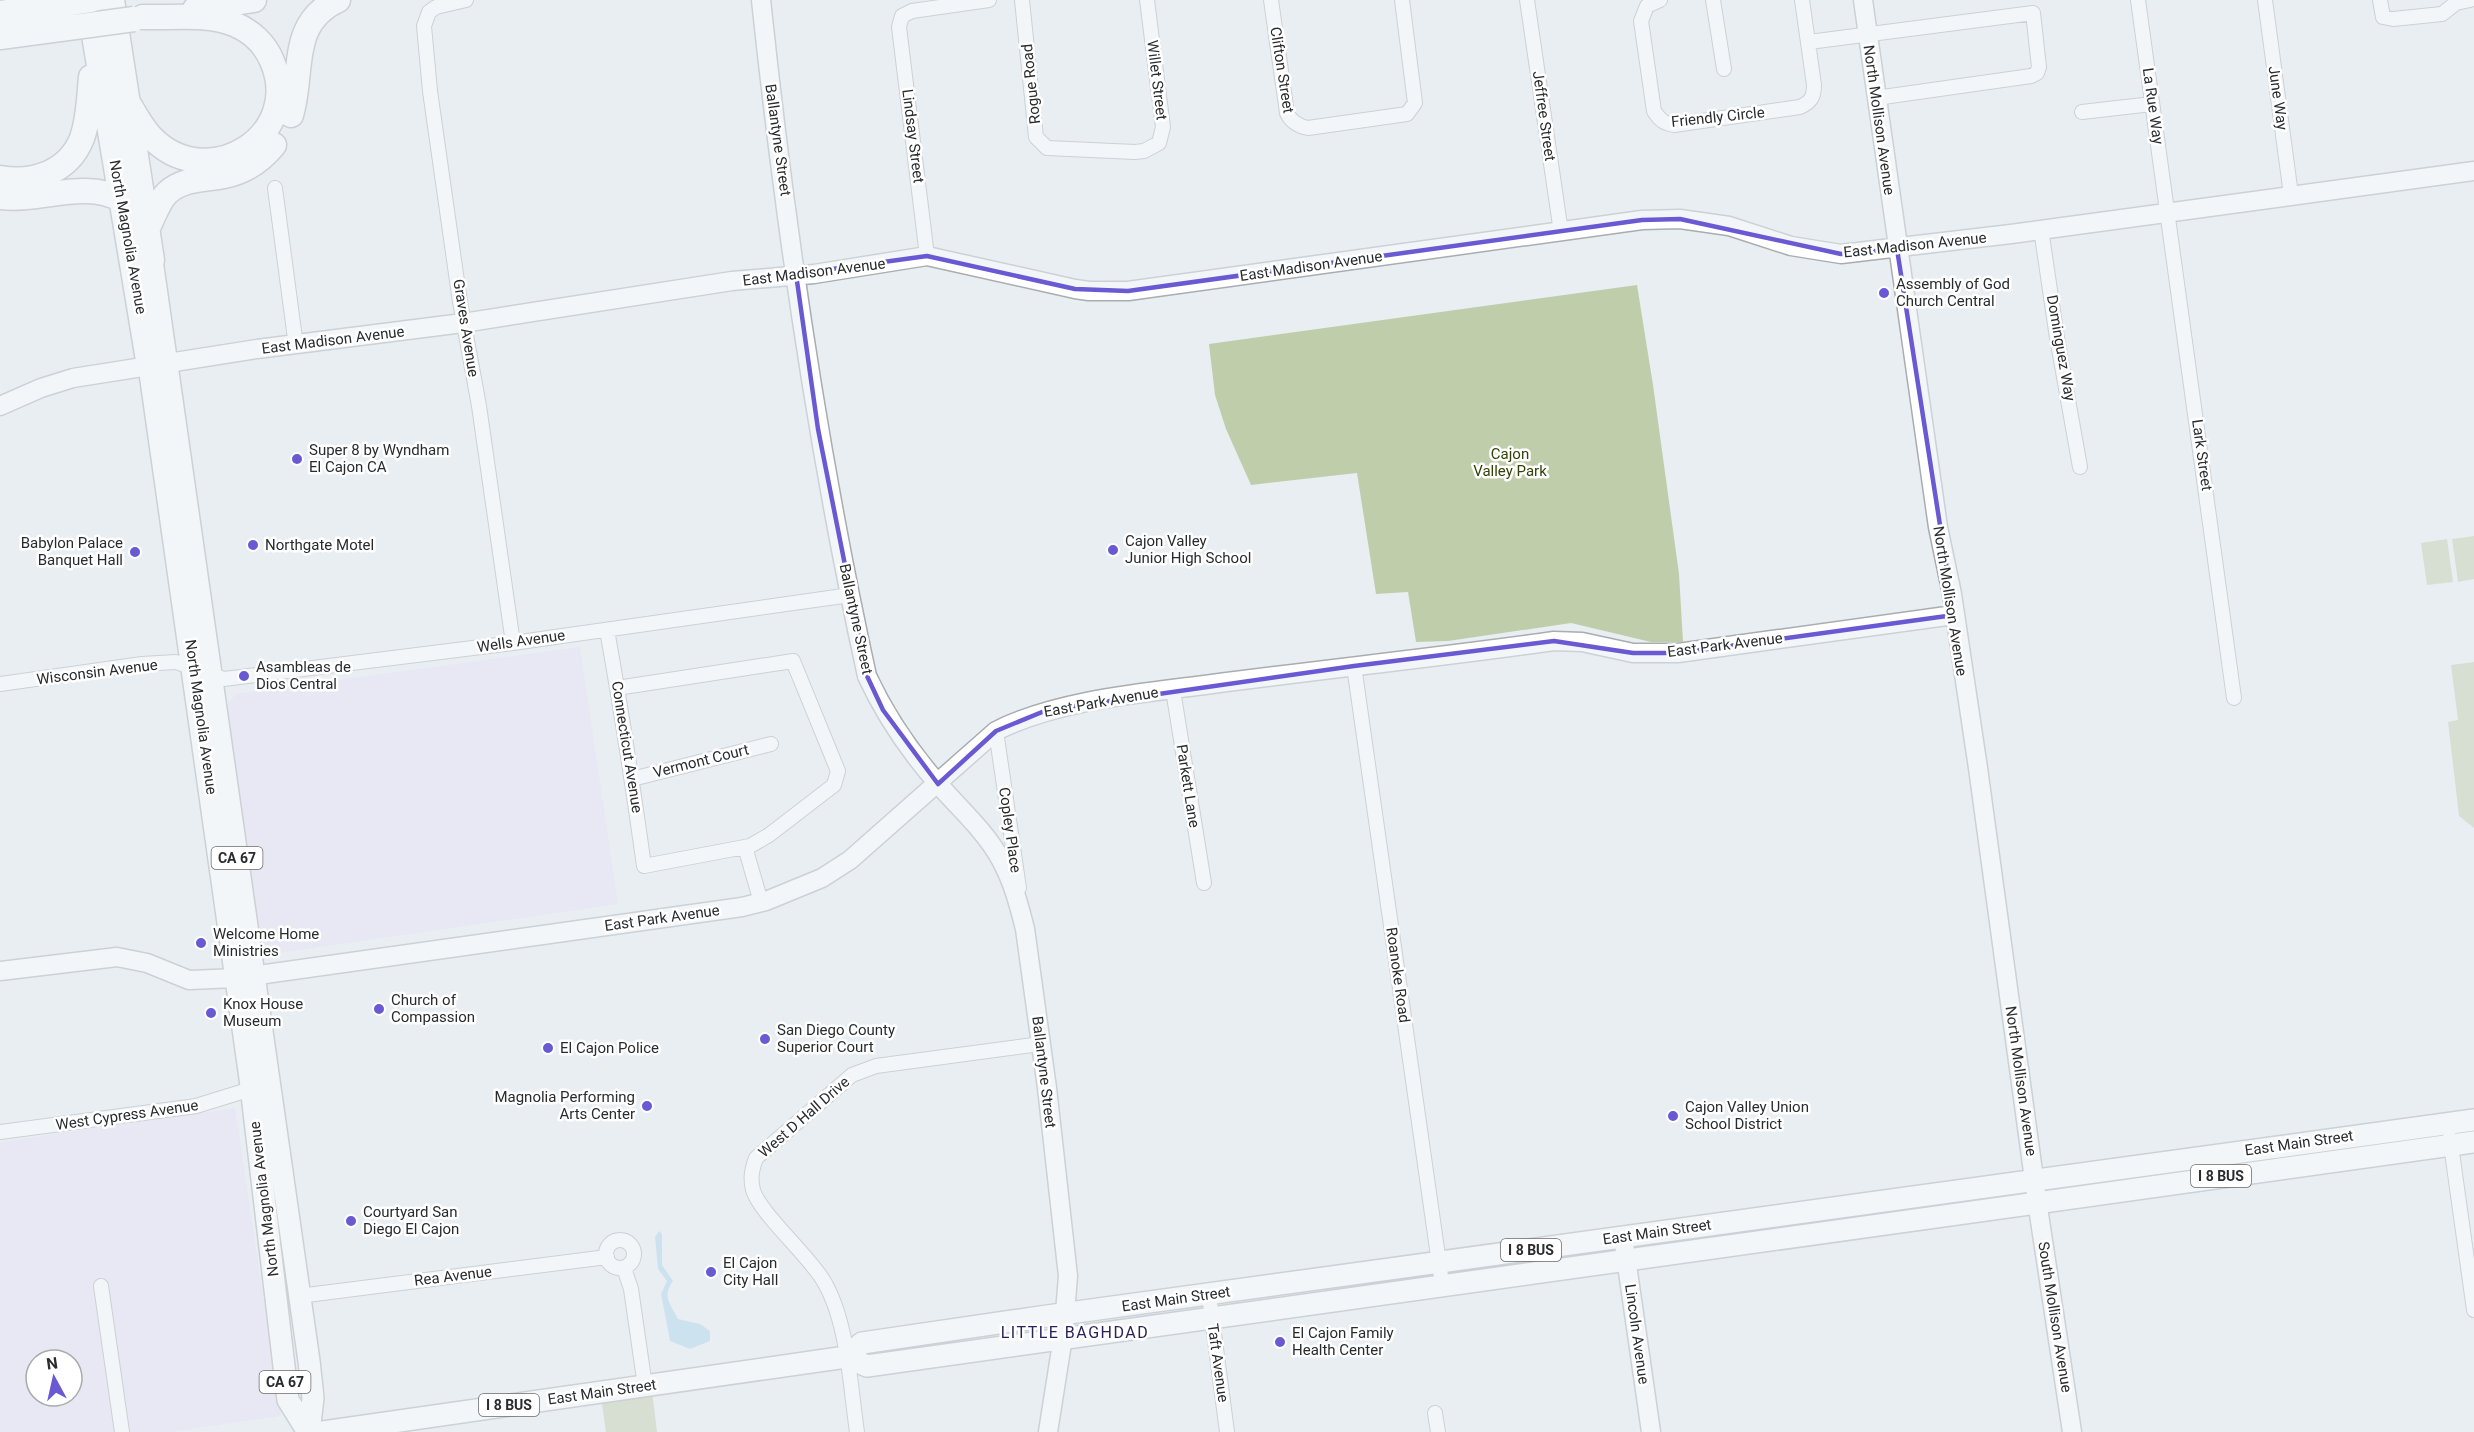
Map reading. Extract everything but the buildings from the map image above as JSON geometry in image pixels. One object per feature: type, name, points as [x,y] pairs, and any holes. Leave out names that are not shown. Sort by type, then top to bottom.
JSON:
[{"type":"highway","name":"North Magnolia Avenue","points":[[112,0],[152,260]]},
{"type":"highway","points":[[0,37],[37,32],[84,31],[138,18],[254,0]]},
{"type":"highway","points":[[147,230],[161,202],[176,187],[187,182],[225,176],[250,167],[277,143],[292,110],[302,41],[318,14],[338,0]]},
{"type":"highway","name":"North Magnolia Avenue","points":[[84,1],[84,31],[158,365]]},
{"type":"highway","points":[[0,13],[84,1]]},
{"type":"highway","points":[[126,99],[153,139],[165,149],[181,158],[206,161],[233,156],[255,143],[269,124],[278,102],[278,78],[270,57],[261,43],[246,30],[222,20],[138,18]]},
{"type":"highway","points":[[0,178],[29,180],[44,176],[60,167],[81,140],[87,118],[84,31]]},
{"type":"highway","points":[[0,42],[37,32]]},
{"type":"highway","points":[[0,196],[21,198],[78,191],[108,192],[122,200]]},
{"type":"main road","name":"North Magnolia Avenue","points":[[152,260],[158,365],[203,672],[269,1164],[272,1271],[288,1400],[309,1432]]},
{"type":"main road","name":"North Magnolia Avenue","points":[[245,977],[251,1089],[299,1296],[313,1398],[309,1432]]},
{"type":"main road","name":"East Main Street","points":[[846,1357],[862,1343],[2474,1120]]},
{"type":"main road","name":"East Main Street","points":[[323,1432],[846,1357],[867,1366],[2037,1201],[2474,1142]]},
{"type":"main road","points":[[1756,1219],[1759,1242]]},
{"type":"main road","points":[[272,1271],[283,1290],[290,1295],[299,1296]]},
{"type":"street","name":"Graves Avenue","points":[[466,0],[436,7],[429,12],[424,26],[430,91],[463,323],[479,406],[513,643]]},
{"type":"street","name":"Ballantyne Street","points":[[760,0],[772,108],[819,429],[867,675],[883,710],[938,784],[984,836],[1000,859],[1019,903],[1025,929],[1067,1264],[1063,1337],[1048,1432]]},
{"type":"street","name":"Lindsay Street","points":[[927,256],[899,27],[902,16],[912,11],[989,0]]},
{"type":"street","name":"Rogue Road","points":[[1022,0],[1036,137],[1047,148],[1144,151]]},
{"type":"street","name":"Willet Street","points":[[1144,151],[1159,143],[1163,126],[1147,0]]},
{"type":"street","name":"Clifton Street","points":[[1271,0],[1287,113],[1290,120],[1300,127],[1308,128],[1407,114],[1415,103],[1402,0]]},
{"type":"street","name":"Jeffree Street","points":[[1527,0],[1561,232]]},
{"type":"street","name":"Friendly Circle","points":[[1660,0],[1647,6],[1641,21],[1654,111],[1665,124],[1674,125],[1800,107],[1809,103],[1814,96],[1815,85],[1802,0]]},
{"type":"street","points":[[1713,0],[1724,69]]},
{"type":"street","name":"North Mollison Avenue","points":[[1863,0],[1896,249],[1914,354],[1938,527],[1978,768],[2037,1201]]},
{"type":"street","name":"La Rue Way","points":[[2138,0],[2169,212]]},
{"type":"street","name":"June Way","points":[[2265,0],[2291,195]]},
{"type":"street","points":[[2380,0],[2383,17],[2393,20],[2442,14],[2456,3],[2470,0]]},
{"type":"street","points":[[1809,42],[1866,35],[2032,7],[2039,67],[2037,73],[2031,76],[1876,99]]},
{"type":"street","points":[[2082,112],[2152,104]]},
{"type":"street","name":"East Madison Avenue","points":[[0,406],[41,388],[73,378],[463,323],[732,281],[860,268],[927,256],[1075,289],[1128,291],[1642,220],[1680,219],[1729,226],[1791,246],[1841,254],[1896,249],[2474,171]]},
{"type":"street","points":[[275,188],[296,346]]},
{"type":"street","name":"Lark Street","points":[[2169,212],[2234,698]]},
{"type":"street","name":"Dominguez Way","points":[[2041,229],[2057,338],[2080,467]]},
{"type":"street","name":"Wells Avenue","points":[[203,672],[224,679],[513,643],[850,595]]},
{"type":"street","name":"East Park Avenue","points":[[0,971],[117,957],[147,963],[189,980],[245,977],[761,902],[822,878],[849,860],[996,731],[1021,718],[1047,710],[1173,690],[1554,640],[1582,642],[1633,653],[1678,653],[1954,615]]},
{"type":"street","name":"Connecticut Avenue","points":[[607,630],[618,688],[644,866],[745,847]]},
{"type":"street","points":[[618,688],[792,661],[838,771],[834,785],[769,835],[745,847],[761,902]]},
{"type":"street","name":"Wisconsin Avenue","points":[[0,684],[142,664],[176,662],[203,672]]},
{"type":"street","name":"Roanoke Road","points":[[1354,666],[1442,1284]]},
{"type":"street","name":"Parkett Lane","points":[[1173,690],[1204,883]]},
{"type":"street","name":"Copley Place","points":[[996,731],[1025,929]]},
{"type":"street","name":"Vermont Court","points":[[632,779],[771,744]]},
{"type":"street","name":"West D Hall Drive","points":[[857,1432],[843,1330],[824,1281],[799,1248],[765,1210],[753,1191],[751,1171],[756,1158],[852,1075],[876,1066],[1041,1044]]},
{"type":"street","name":"West Cypress Avenue","points":[[0,1132],[196,1106],[251,1089]]},
{"type":"street","points":[[2448,1124],[2474,1310]]},
{"type":"street","name":"South Mollison Avenue","points":[[2037,1201],[2072,1432]]},
{"type":"street","name":"Lincoln Avenue","points":[[1623,1237],[1651,1432]]},
{"type":"street","points":[[619,1241],[628,1243],[633,1250],[633,1259],[624,1268],[611,1265],[607,1257],[612,1244],[619,1241]]},
{"type":"street","name":"Rea Avenue","points":[[299,1296],[607,1257]]},
{"type":"street","points":[[624,1268],[631,1289],[645,1386]]},
{"type":"street","points":[[101,1286],[122,1432]]},
{"type":"street","name":"Taft Avenue","points":[[1209,1295],[1227,1432]]},
{"type":"street","points":[[1435,1413],[1438,1432]]},
{"type":"highlighted area","points":[[1680,219],[1841,254],[1897,249],[1954,615],[1678,653],[1633,653],[1554,641],[1354,666],[1047,710],[996,731],[938,784],[883,710],[867,676],[818,429],[796,274],[927,256],[1075,289],[1128,291],[1642,220]]},
{"type":"shaded area","points":[[580,647],[618,904],[272,954],[265,953],[260,946],[227,709],[229,702],[236,694]]},
{"type":"shaded area","points":[[235,1108],[281,1416],[170,1432],[0,1432],[0,1142]]},
{"type":"green space","name":"Cajon Valley Park","points":[[1637,285],[1679,574],[1683,642],[1651,642],[1571,623],[1448,641],[1416,642],[1408,592],[1376,594],[1357,473],[1251,485],[1226,429],[1215,395],[1209,344]]},
{"type":"green space","points":[[2474,536],[2474,579],[2458,582],[2452,539]]},
{"type":"green space","points":[[2447,539],[2453,582],[2427,585],[2421,543]]},
{"type":"green space","points":[[2474,662],[2474,828],[2459,816],[2448,722],[2458,720],[2451,665]]},
{"type":"green space","points":[[652,1390],[657,1432],[606,1432],[601,1397]]},
{"type":"water","points":[[659,1231],[662,1234],[662,1265],[673,1281],[668,1291],[670,1304],[678,1319],[700,1324],[710,1331],[710,1341],[690,1349],[670,1341],[661,1294],[667,1281],[658,1269],[655,1237]]},
{"type":"place","name":"Assembly of God Church Central","points":[[1884,293]]},
{"type":"place","name":"Super 8 by Wyndham El Cajon CA","points":[[297,459]]},
{"type":"place","name":"Northgate Motel","points":[[253,545]]},
{"type":"place","name":"Cajon Valley Junior High School","points":[[1113,550]]},
{"type":"place","name":"Babylon Palace Banquet Hall","points":[[135,552]]},
{"type":"place","name":"Asambleas de Dios Central","points":[[244,676]]},
{"type":"place","name":"Welcome Home Ministries","points":[[201,943]]},
{"type":"place","name":"Church of Compassion","points":[[379,1009]]},
{"type":"place","name":"Knox House Museum","points":[[211,1013]]},
{"type":"place","name":"San Diego County Superior Court","points":[[765,1039]]},
{"type":"place","name":"El Cajon Police","points":[[548,1048]]},
{"type":"place","name":"Magnolia Performing Arts Center","points":[[647,1106]]},
{"type":"place","name":"Cajon Valley Union School District","points":[[1673,1116]]},
{"type":"place","name":"Courtyard San Diego El Cajon","points":[[351,1221]]},
{"type":"place","name":"El Cajon City Hall","points":[[711,1272]]},
{"type":"place","name":"El Cajon Family Health Center","points":[[1280,1342]]},
{"type":"district","name":"LITTLE BAGHDAD","points":[[1075,1332]]}]
